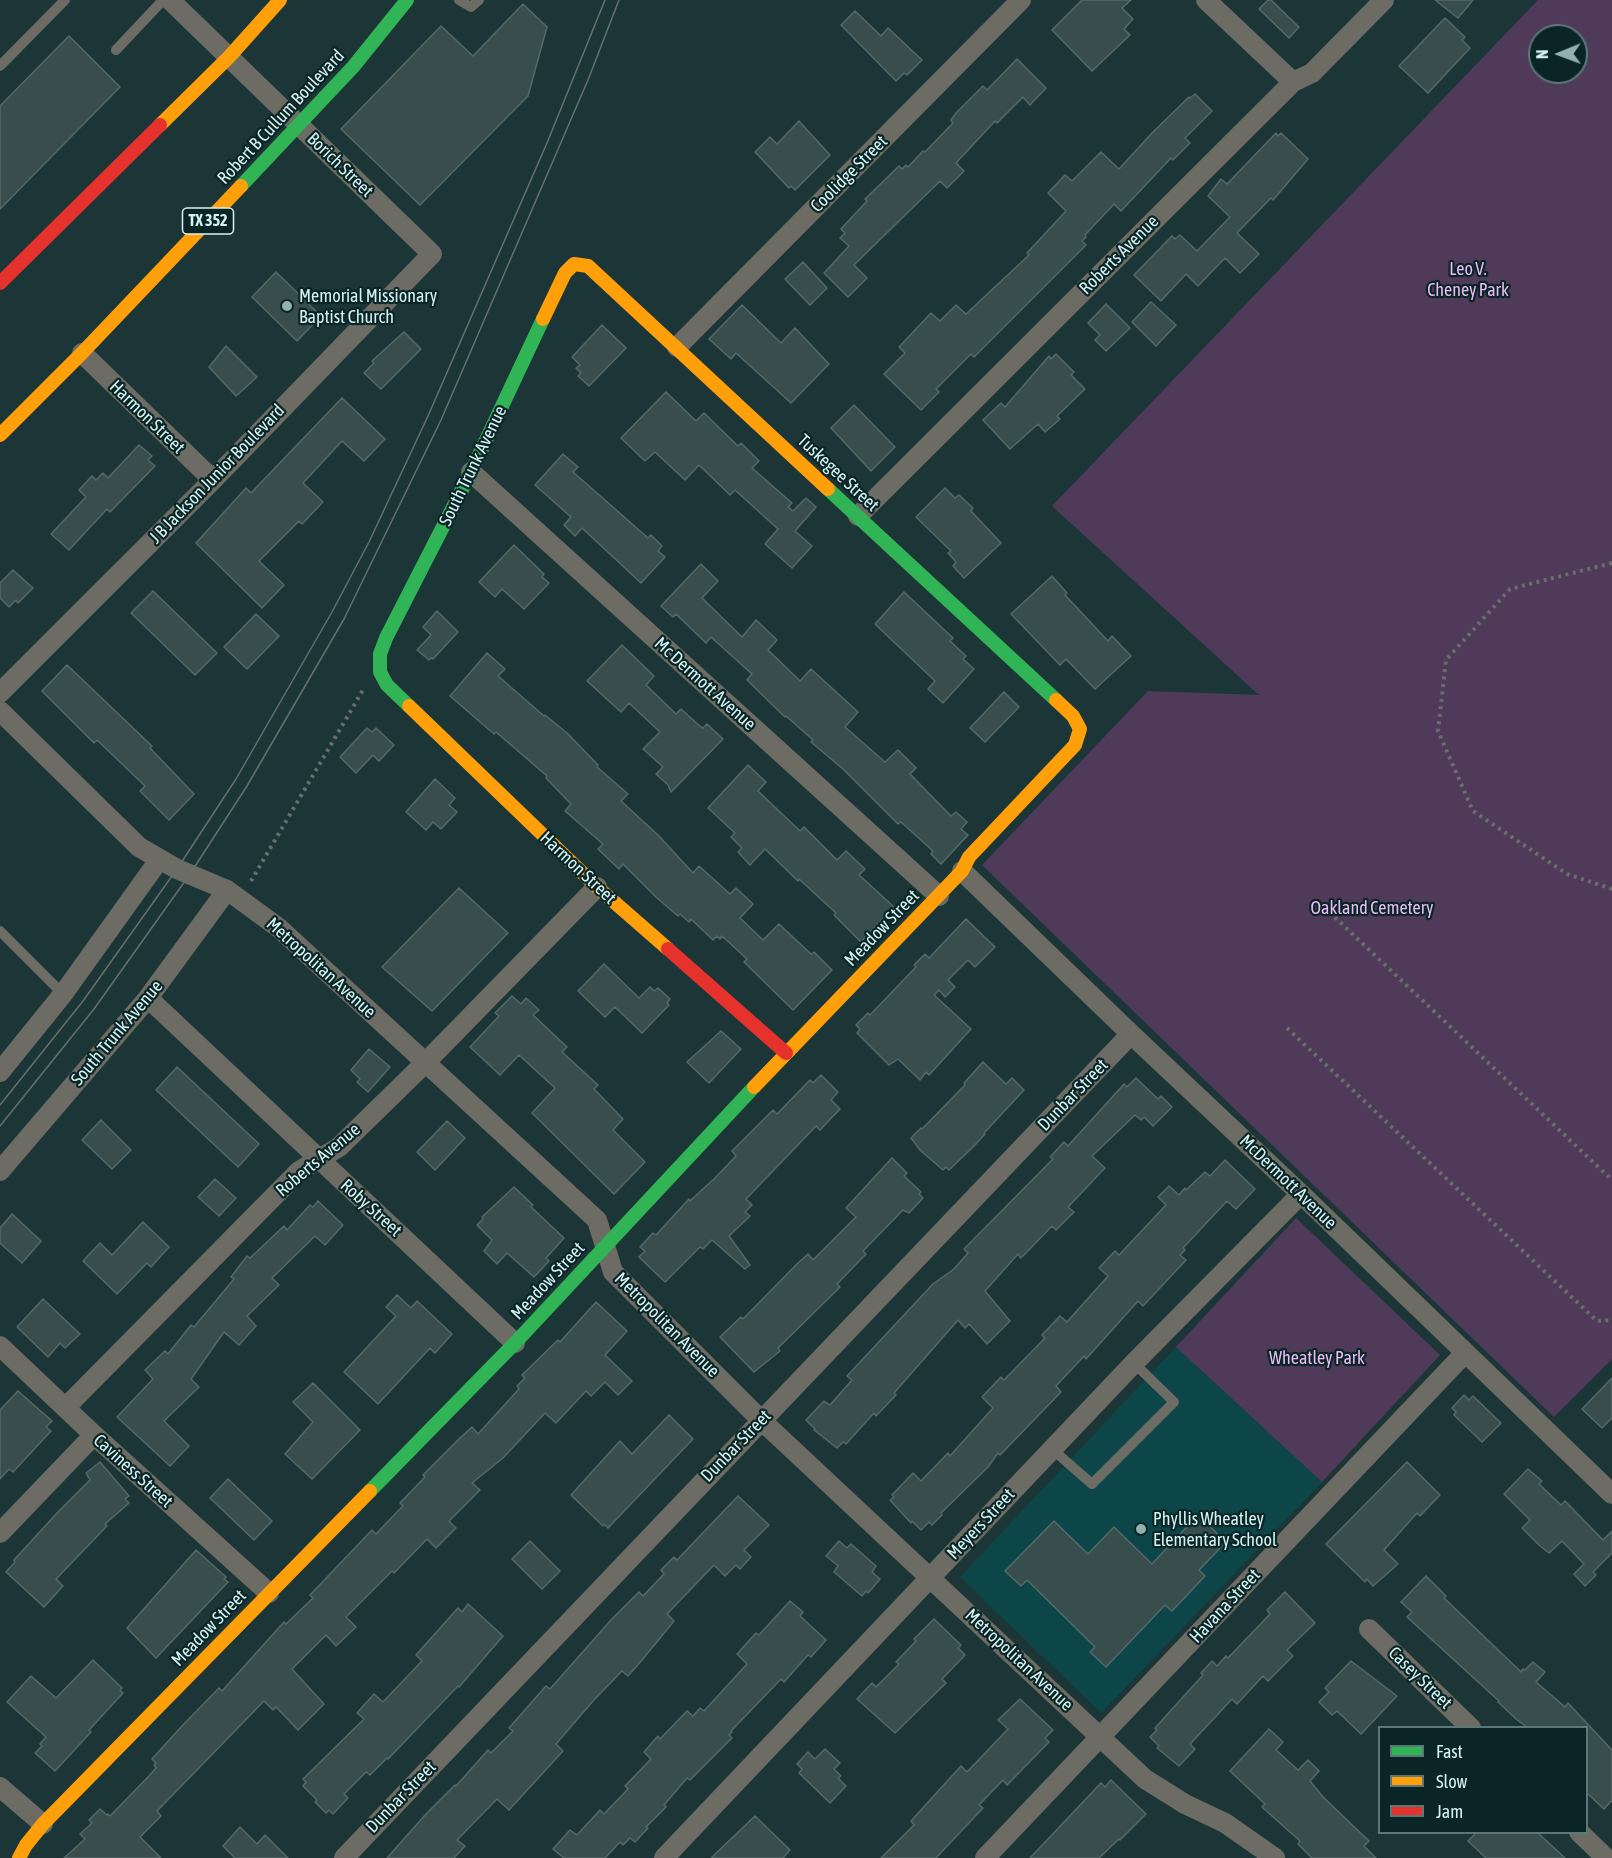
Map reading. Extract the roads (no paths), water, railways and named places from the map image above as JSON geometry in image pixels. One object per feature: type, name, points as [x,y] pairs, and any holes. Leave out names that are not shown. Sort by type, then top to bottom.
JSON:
[{"type":"street","name":"Borich Street","points":[[170,0],[432,254]]},
{"type":"street","points":[[1,279],[229,57],[280,0]]},
{"type":"street","name":"Robert B Cullum Boulevard","points":[[0,435],[82,353],[298,126],[353,67],[408,0]]},
{"type":"street","name":"Coolidge Street","points":[[677,347],[1021,0]]},
{"type":"street","points":[[1206,0],[1293,82]]},
{"type":"street","name":"Roberts Avenue","points":[[858,516],[1293,82],[1312,73],[1384,0]]},
{"type":"street","name":"J B Jackson Junior Boulevard","points":[[0,693],[213,480],[432,254]]},
{"type":"street","name":"Tuskegee Street","points":[[574,264],[588,266],[1073,716]]},
{"type":"street","name":"South Trunk Avenue","points":[[380,672],[380,654],[386,638],[471,472],[565,273],[574,264]]},
{"type":"street","name":"Harmon Street","points":[[82,353],[213,480]]},
{"type":"street","name":"Mc Dermott Avenue","points":[[471,472],[939,896]]},
{"type":"street","name":"Harmon Street","points":[[380,672],[387,685],[597,887],[786,1053]]},
{"type":"street","name":"Metropolitan Avenue","points":[[0,711],[139,847],[159,860],[227,890],[279,928],[597,1220],[613,1272],[761,1420],[1145,1779],[1185,1804],[1225,1823],[1275,1858]]},
{"type":"street","name":"Meadow Street","points":[[19,1858],[43,1824],[515,1343],[786,1053],[939,896],[962,871],[969,857],[1076,745],[1080,729],[1073,716]]},
{"type":"street","points":[[0,1072],[63,994],[159,860]]},
{"type":"street","name":"McDermott Avenue","points":[[962,871],[1612,1494]]},
{"type":"street","name":"Roberts Avenue","points":[[66,1407],[299,1171],[339,1147],[426,1062],[597,887]]},
{"type":"street","name":"South Trunk Avenue","points":[[0,1171],[148,998],[227,890]]},
{"type":"street","name":"Roby Street","points":[[148,998],[515,1343]]},
{"type":"street","name":"Dunbar Street","points":[[344,1858],[1131,1034]]},
{"type":"street","name":"Meyers Street","points":[[664,1858],[1134,1363],[1301,1194]]},
{"type":"street","name":"Caviness Street","points":[[0,1346],[94,1435],[269,1593]]},
{"type":"street","name":"Havana Street","points":[[986,1858],[1465,1353]]},
{"type":"street","points":[[0,1533],[94,1435]]},
{"type":"street","name":"Casey Street","points":[[1370,1629],[1469,1726]]},
{"type":"street","points":[[0,1786],[43,1824]]},
{"type":"street","points":[[1580,1834],[1606,1858]]},
{"type":"lane","points":[[0,66],[65,0]]},
{"type":"lane","points":[[116,50],[163,0]]},
{"type":"lane","points":[[459,0],[471,7],[479,0]]},
{"type":"lane","points":[[0,931],[63,994]]},
{"type":"lane","points":[[1052,1449],[1092,1485],[1174,1402],[1134,1363]]},
{"type":"tram line","points":[[0,1105],[83,1001],[177,869],[236,779],[332,612],[369,542],[428,416],[547,143],[605,0]]},
{"type":"tram line","points":[[0,1126],[94,1009],[190,874],[247,786],[344,619],[441,420],[588,80],[619,0]]},
{"type":"place","name":"Memorial Missionary Baptist Church","points":[[287,306]]},
{"type":"place","name":"Phyllis Wheatley Elementary School","points":[[1141,1529]]},
{"type":"park label","name":"Leo V. Cheney Park","points":[[1468,279]]},
{"type":"park label","name":"Oakland Cemetery","points":[[1372,908]]},
{"type":"park label","name":"Wheatley Park","points":[[1317,1358]]}]
